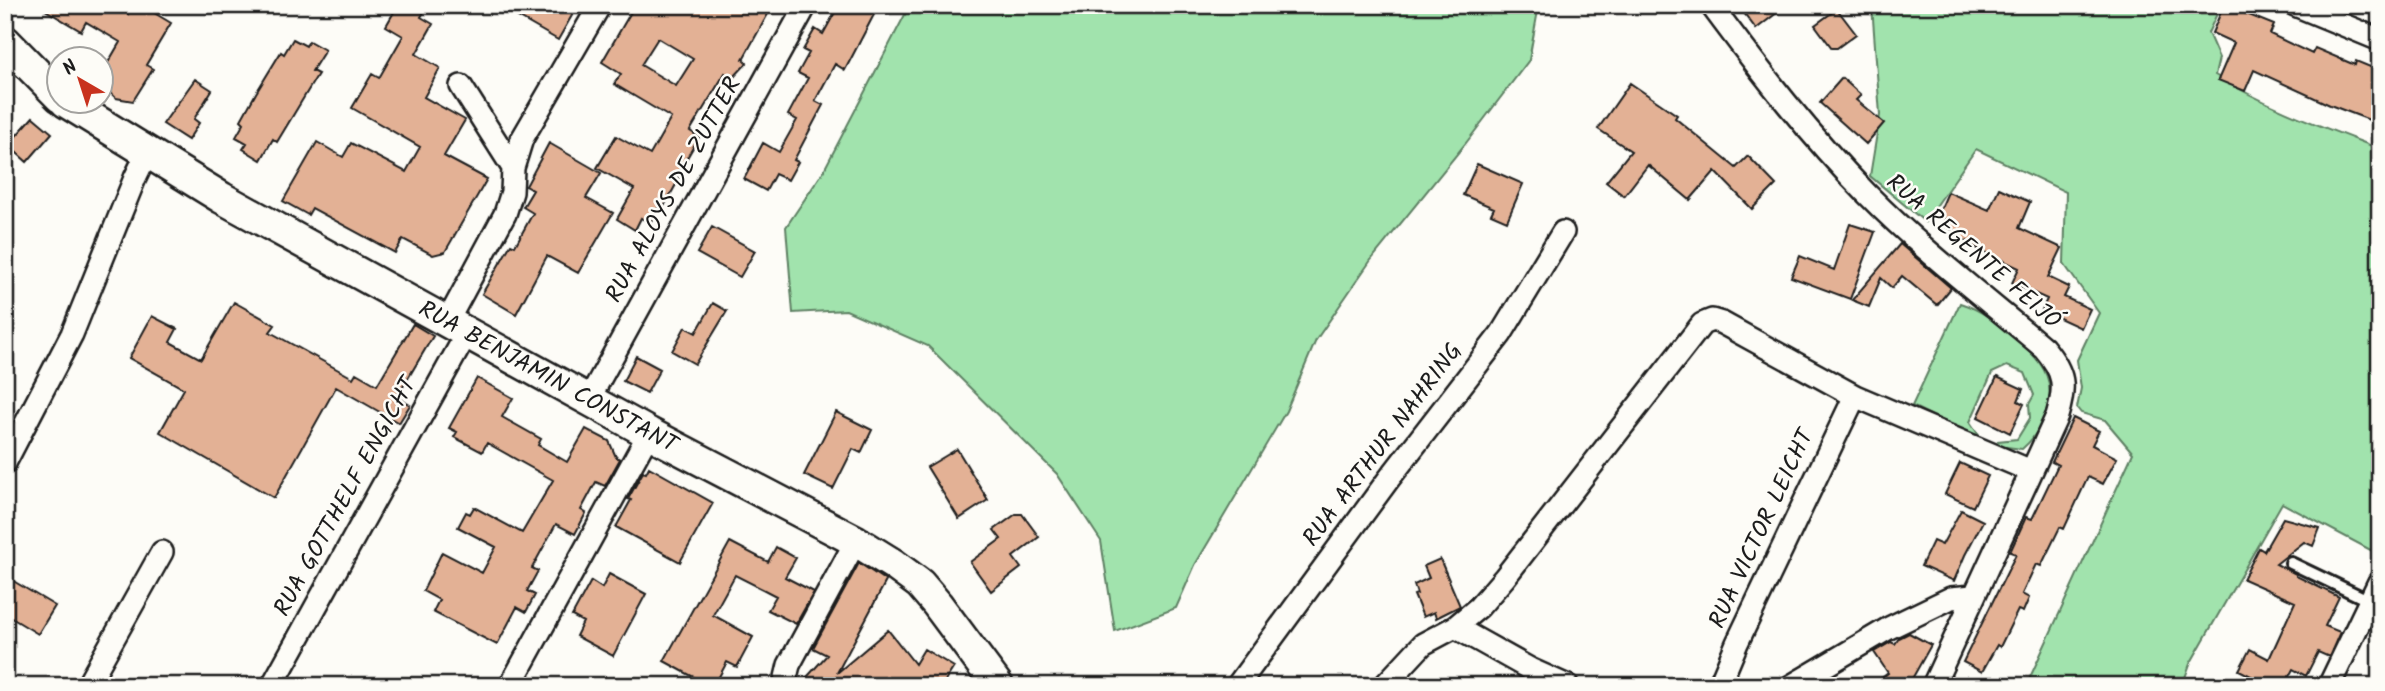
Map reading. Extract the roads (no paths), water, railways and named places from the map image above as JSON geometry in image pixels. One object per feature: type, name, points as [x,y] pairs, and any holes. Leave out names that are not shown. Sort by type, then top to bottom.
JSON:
[{"type":"main road","points":[[5,41],[46,83]]},
{"type":"main road","name":"RUA BENJAMIN CONSTANT","points":[[88,116],[222,198],[649,433],[856,541],[893,564],[920,584],[998,686]]},
{"type":"street","name":"RUA GOTTHELF ENGICHT","points":[[272,686],[457,327],[505,214],[512,192],[513,168],[522,139],[600,5]]},
{"type":"street","name":"RUA ALOYS DE ZUTTER","points":[[589,400],[806,5]]},
{"type":"street","name":"RUA REGENTE FEIJÓ","points":[[1712,5],[1816,139],[1868,195],[1910,235],[2044,348],[2061,374],[2063,394],[2057,416],[1933,686]]},
{"type":"street","points":[[2295,5],[2380,40]]},
{"type":"street","points":[[461,86],[513,168]]},
{"type":"street","points":[[5,463],[72,334],[147,153]]},
{"type":"street","name":"RUA ARTHUR NAHRING","points":[[1237,686],[1388,480],[1501,334],[1563,232]]},
{"type":"street","points":[[1384,686],[1423,644],[1455,627],[1479,607],[1702,324],[1712,320],[1855,396],[2031,471]]},
{"type":"street","name":"RUA VICTOR LEICHT","points":[[1719,686],[1855,396]]},
{"type":"street","points":[[510,686],[649,433]]},
{"type":"street","points":[[784,686],[789,665],[856,541]]},
{"type":"street","points":[[87,686],[162,552]]},
{"type":"street","points":[[2329,686],[2375,592]]},
{"type":"street","points":[[1791,686],[1901,622],[1951,598],[1973,596]]},
{"type":"street","points":[[1455,627],[1567,686]]},
{"type":"lane","points":[[2291,562],[2375,592]]}]
